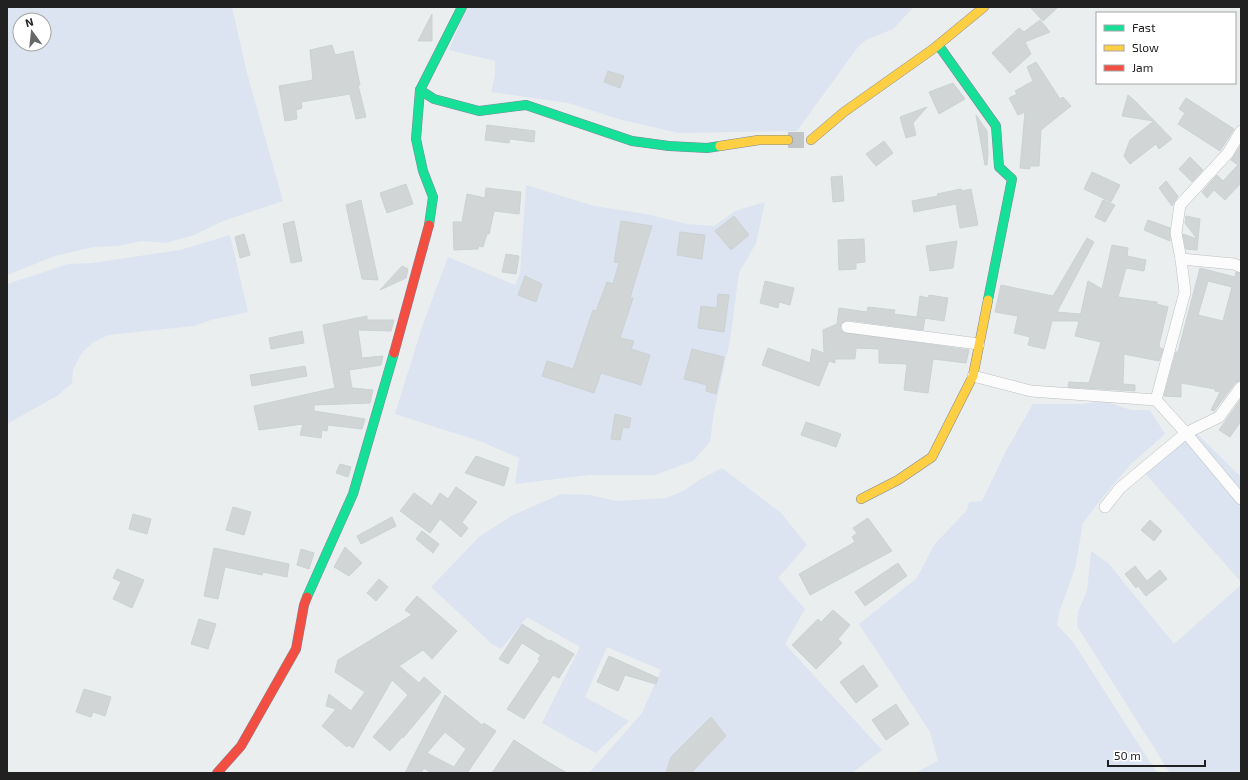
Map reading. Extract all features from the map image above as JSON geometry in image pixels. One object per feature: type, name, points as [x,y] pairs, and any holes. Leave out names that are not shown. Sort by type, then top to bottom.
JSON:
[{"type":"street","points":[[217,773],[241,746],[296,650],[304,605],[353,494],[412,292],[429,227],[433,197],[423,171],[416,139],[420,90],[462,7]]},
{"type":"street","points":[[812,140],[821,134],[838,116],[927,56],[984,7]]},
{"type":"street","points":[[861,499],[898,480],[932,457],[973,376],[1012,179],[999,167],[996,126],[938,46]]},
{"type":"street","points":[[420,90],[434,99],[479,111],[526,105],[632,141],[669,146],[707,148],[759,140],[788,140]]},
{"type":"street","points":[[1156,400],[1185,292],[1182,258],[1176,233],[1180,205],[1228,154],[1241,131]]},
{"type":"street","points":[[1182,258],[1234,264],[1241,267]]},
{"type":"street","points":[[847,327],[979,344]]},
{"type":"street","points":[[973,376],[1031,392],[1156,400],[1186,433],[1241,499]]},
{"type":"street","points":[[1105,507],[1120,488],[1186,433],[1219,417],[1241,387]]},
{"type":"shaded area","points":[[7,7],[232,7],[247,73],[283,201],[223,221],[194,235],[166,243],[141,241],[118,246],[93,247],[55,256],[7,275]]},
{"type":"shaded area","points":[[467,7],[914,7],[893,29],[866,40],[858,47],[797,131],[679,133],[622,120],[568,103],[491,92],[495,75],[495,61],[449,50]]},
{"type":"shaded area","points":[[526,185],[594,206],[646,214],[686,224],[714,226],[735,211],[765,202],[756,243],[739,273],[730,340],[714,412],[710,442],[693,461],[655,475],[589,475],[515,484],[519,458],[482,442],[395,414],[423,324],[448,257],[515,285],[520,273]]},
{"type":"shaded area","points":[[230,235],[248,312],[211,320],[194,326],[108,335],[92,343],[81,354],[73,370],[72,383],[57,396],[7,424],[7,284],[68,264],[92,263],[180,250]]},
{"type":"shaded area","points":[[1105,401],[1131,410],[1150,410],[1165,434],[1130,465],[1083,523],[1075,568],[1059,613],[1057,625],[1073,642],[1157,773],[915,773],[938,761],[930,732],[859,624],[917,578],[934,545],[967,510],[969,502],[982,501],[1006,451],[1033,404],[1082,404]]},
{"type":"shaded area","points":[[1194,431],[1241,477],[1241,582],[1143,471]]},
{"type":"shaded area","points":[[722,468],[781,513],[807,545],[778,578],[805,609],[785,644],[882,750],[852,773],[589,773],[642,713],[661,670],[607,647],[585,697],[629,721],[596,753],[542,723],[580,647],[527,617],[501,649],[492,644],[431,587],[479,537],[511,516],[561,494],[590,495],[616,501],[667,498],[685,490],[699,480]]},
{"type":"shaded area","points":[[1091,551],[1108,563],[1174,644],[1241,585],[1241,773],[1170,773],[1077,626],[1078,612],[1087,591]]},
{"type":"building","points":[[1030,7],[1058,7],[1043,21]]},
{"type":"building","points":[[432,14],[432,41],[418,41]]},
{"type":"building","points":[[1040,20],[1050,32],[1025,42],[1031,54],[1010,73],[992,53],[1019,28],[1024,32]]},
{"type":"building","points":[[332,45],[335,55],[353,51],[360,85],[358,85],[366,117],[356,119],[350,94],[301,102],[302,108],[296,110],[297,119],[285,121],[279,86],[313,80],[310,50]]},
{"type":"building","points":[[1036,62],[1060,99],[1063,97],[1071,106],[1041,130],[1039,166],[1030,166],[1030,169],[1020,168],[1025,112],[1018,115],[1009,98],[1017,94],[1015,91],[1033,81],[1027,67]]},
{"type":"building","points":[[608,71],[624,76],[620,88],[604,82]]},
{"type":"building","points":[[953,83],[965,99],[939,114],[929,92]]},
{"type":"building","points":[[1128,95],[1135,101],[1172,139],[1159,149],[1156,144],[1130,164],[1124,156],[1130,140],[1154,121],[1122,116]]},
{"type":"building","points":[[1186,98],[1234,129],[1220,151],[1178,124],[1185,113],[1179,109]]},
{"type":"building","points":[[927,107],[913,123],[916,135],[906,138],[900,117]]},
{"type":"building","points":[[976,115],[987,131],[987,165],[985,165]]},
{"type":"building","points":[[487,125],[535,131],[534,142],[510,139],[509,143],[485,140]]},
{"type":"building","points":[[884,141],[893,153],[876,166],[866,154]]},
{"type":"building","points":[[1241,145],[1241,183],[1225,200],[1214,190],[1207,198],[1202,192],[1217,175],[1223,181],[1238,165],[1231,160]]},
{"type":"building","points":[[1190,157],[1203,170],[1192,182],[1179,169]]},
{"type":"building","points":[[1092,172],[1120,185],[1111,202],[1084,189]]},
{"type":"building","points":[[842,176],[844,201],[833,202],[831,177]]},
{"type":"building","points":[[1166,181],[1178,196],[1172,206],[1159,188]]},
{"type":"building","points":[[406,184],[413,204],[387,213],[380,193]]},
{"type":"building","points":[[486,188],[521,192],[519,214],[494,211],[489,234],[487,234],[483,247],[479,246],[478,249],[454,250],[453,222],[462,222],[467,194],[485,198]]},
{"type":"building","points":[[961,189],[962,191],[971,189],[978,225],[960,228],[956,204],[914,212],[912,201],[938,196],[937,194]]},
{"type":"building","points":[[361,200],[378,280],[362,279],[346,205]]},
{"type":"building","points":[[1103,200],[1115,205],[1105,222],[1095,217]]},
{"type":"building","points":[[734,216],[749,235],[731,250],[715,231]]},
{"type":"building","points":[[1186,216],[1200,219],[1197,250],[1186,249],[1183,234],[1197,239],[1185,223]]},
{"type":"building","points":[[1148,220],[1170,228],[1170,241],[1144,230]]},
{"type":"building","points":[[294,221],[302,261],[291,263],[283,224]]},
{"type":"building","points":[[621,221],[652,226],[630,298],[633,298],[620,338],[634,341],[631,349],[650,355],[641,385],[601,373],[594,393],[542,376],[547,361],[573,369],[593,310],[596,311],[607,282],[613,284],[619,263],[614,262]]},
{"type":"building","points":[[680,232],[705,235],[702,259],[677,255]]},
{"type":"building","points":[[244,234],[250,255],[240,258],[235,237]]},
{"type":"building","points":[[1087,238],[1094,242],[1057,312],[1080,314],[1080,317],[1088,281],[1102,289],[1112,245],[1128,248],[1127,256],[1146,260],[1144,271],[1126,268],[1118,297],[1157,302],[1157,304],[1168,307],[1159,345],[1160,348],[1163,349],[1159,361],[1124,354],[1123,384],[1135,385],[1135,391],[1068,387],[1069,382],[1089,383],[1101,342],[1075,336],[1079,321],[1052,321],[1045,349],[1028,345],[1030,337],[1014,333],[1018,316],[995,312],[1001,285],[1053,296]]},
{"type":"building","points":[[864,239],[865,262],[856,263],[856,269],[839,270],[838,240]]},
{"type":"building","points":[[957,241],[953,268],[930,271],[926,246]]},
{"type":"building","points":[[506,254],[519,256],[516,274],[502,272]]},
{"type":"building","points":[[402,266],[408,269],[406,278],[380,290]]},
{"type":"building","points":[[1200,268],[1235,277],[1236,272],[1241,274],[1241,380],[1235,383],[1214,411],[1211,410],[1220,392],[1215,391],[1215,389],[1181,383],[1181,397],[1164,396],[1176,352],[1178,352]],"holes":[[[1208,281],[1232,287],[1223,321],[1198,315]]]},
{"type":"building","points":[[525,276],[542,284],[536,302],[518,295]]},
{"type":"building","points":[[765,281],[794,288],[790,305],[779,302],[778,308],[760,303]]},
{"type":"building","points":[[718,294],[729,295],[724,332],[698,328],[701,306],[717,308]]},
{"type":"building","points":[[929,295],[948,298],[944,321],[917,317],[920,296],[928,298]]},
{"type":"building","points":[[868,307],[895,310],[894,314],[925,318],[923,330],[848,320],[841,323],[840,329],[842,332],[969,350],[966,363],[933,359],[928,393],[904,390],[907,364],[879,363],[879,349],[856,348],[855,359],[835,359],[835,363],[829,361],[819,386],[762,365],[768,348],[810,363],[812,349],[824,353],[823,330],[837,324],[839,308],[867,312]]},
{"type":"building","points":[[367,316],[367,320],[394,320],[391,331],[358,330],[362,358],[383,356],[381,365],[349,370],[352,388],[373,390],[370,403],[314,405],[314,411],[365,419],[362,429],[328,425],[327,431],[322,430],[321,438],[300,435],[303,424],[259,430],[254,406],[335,388],[323,325]]},
{"type":"building","points":[[302,331],[304,343],[271,349],[269,338]]},
{"type":"building","points":[[692,349],[724,357],[716,394],[706,391],[707,385],[684,379]]},
{"type":"building","points":[[305,366],[307,376],[252,386],[250,375]]},
{"type":"building","points":[[1241,399],[1241,421],[1230,437],[1219,430]]},
{"type":"building","points":[[615,414],[631,418],[629,428],[623,427],[620,440],[611,439]]},
{"type":"building","points":[[806,422],[841,434],[836,447],[801,435]]},
{"type":"building","points":[[476,456],[509,468],[504,486],[465,473]]},
{"type":"building","points":[[340,464],[351,467],[348,477],[336,473]]},
{"type":"building","points":[[456,487],[477,502],[462,522],[468,528],[461,537],[440,519],[430,533],[400,511],[414,493],[432,506],[440,493],[448,499]]},
{"type":"building","points":[[233,507],[251,512],[244,535],[226,530]]},
{"type":"building","points":[[133,514],[151,519],[147,534],[129,529]]},
{"type":"building","points":[[392,517],[396,526],[361,544],[357,536]]},
{"type":"building","points":[[868,518],[892,551],[810,595],[799,574],[855,542],[852,537],[857,533],[853,528]]},
{"type":"building","points":[[1150,520],[1162,531],[1154,541],[1141,530]]},
{"type":"building","points":[[422,531],[439,544],[433,553],[416,539]]},
{"type":"building","points":[[345,547],[362,563],[349,576],[334,567]]},
{"type":"building","points":[[214,548],[289,564],[287,577],[263,572],[262,575],[225,567],[218,599],[204,596]]},
{"type":"building","points":[[301,549],[314,553],[309,569],[297,565]]},
{"type":"building","points":[[898,563],[907,576],[865,606],[855,592]]},
{"type":"building","points":[[1135,566],[1147,581],[1160,570],[1167,579],[1146,596],[1138,586],[1136,588],[1125,574]]},
{"type":"building","points":[[117,569],[144,580],[132,608],[113,599],[121,582],[113,578]]},
{"type":"building","points":[[379,579],[388,587],[376,601],[367,593]]},
{"type":"building","points":[[417,596],[457,631],[432,659],[423,650],[399,666],[419,683],[424,677],[441,692],[403,738],[402,737],[390,751],[373,737],[408,695],[392,680],[353,748],[349,745],[347,747],[322,726],[336,709],[326,706],[329,694],[351,711],[365,692],[335,672],[338,660],[412,615],[405,610]]},
{"type":"building","points":[[833,610],[850,625],[838,639],[842,643],[816,669],[792,645],[818,619],[821,622]]},
{"type":"building","points":[[199,619],[216,624],[208,649],[191,644]]},
{"type":"building","points":[[522,624],[549,641],[550,640],[574,654],[559,678],[553,675],[524,719],[507,709],[540,660],[538,659],[541,655],[522,643],[508,664],[499,659]]},
{"type":"building","points":[[609,656],[658,678],[656,684],[625,675],[618,691],[597,682]]},
{"type":"building","points":[[863,665],[878,686],[856,703],[840,682]]},
{"type":"building","points":[[84,689],[111,697],[105,716],[93,712],[91,717],[76,712]]},
{"type":"building","points":[[445,695],[482,725],[484,723],[496,731],[467,773],[431,773],[424,768],[421,773],[405,773]],"holes":[[[445,732],[466,749],[454,767],[427,753]]]},
{"type":"building","points":[[896,704],[909,724],[886,740],[872,720]]},
{"type":"building","points":[[711,717],[726,736],[691,773],[666,773],[671,757]]},
{"type":"building","points":[[514,740],[543,759],[567,773],[492,773]]},
{"type":"tunnel","points":[[788,140],[811,140]]},
{"type":"traffic: fast","points":[[429,225],[433,197],[423,171],[416,139],[420,90],[462,7]]},
{"type":"traffic: fast","points":[[939,46],[996,126],[999,167],[1012,179],[988,300]]},
{"type":"traffic: fast","points":[[420,90],[434,99],[479,111],[526,105],[632,141],[669,146],[707,148],[720,146]]},
{"type":"traffic: fast","points":[[307,597],[353,494],[394,353]]},
{"type":"traffic: slow","points":[[811,140],[844,112],[933,49],[984,7]]},
{"type":"traffic: slow","points":[[720,146],[759,140],[788,140]]},
{"type":"traffic: slow","points":[[861,499],[898,480],[932,457],[973,376],[988,300]]},
{"type":"traffic: jam","points":[[394,353],[429,225]]},
{"type":"traffic: jam","points":[[217,773],[241,746],[296,649],[304,605],[307,597]]}]
